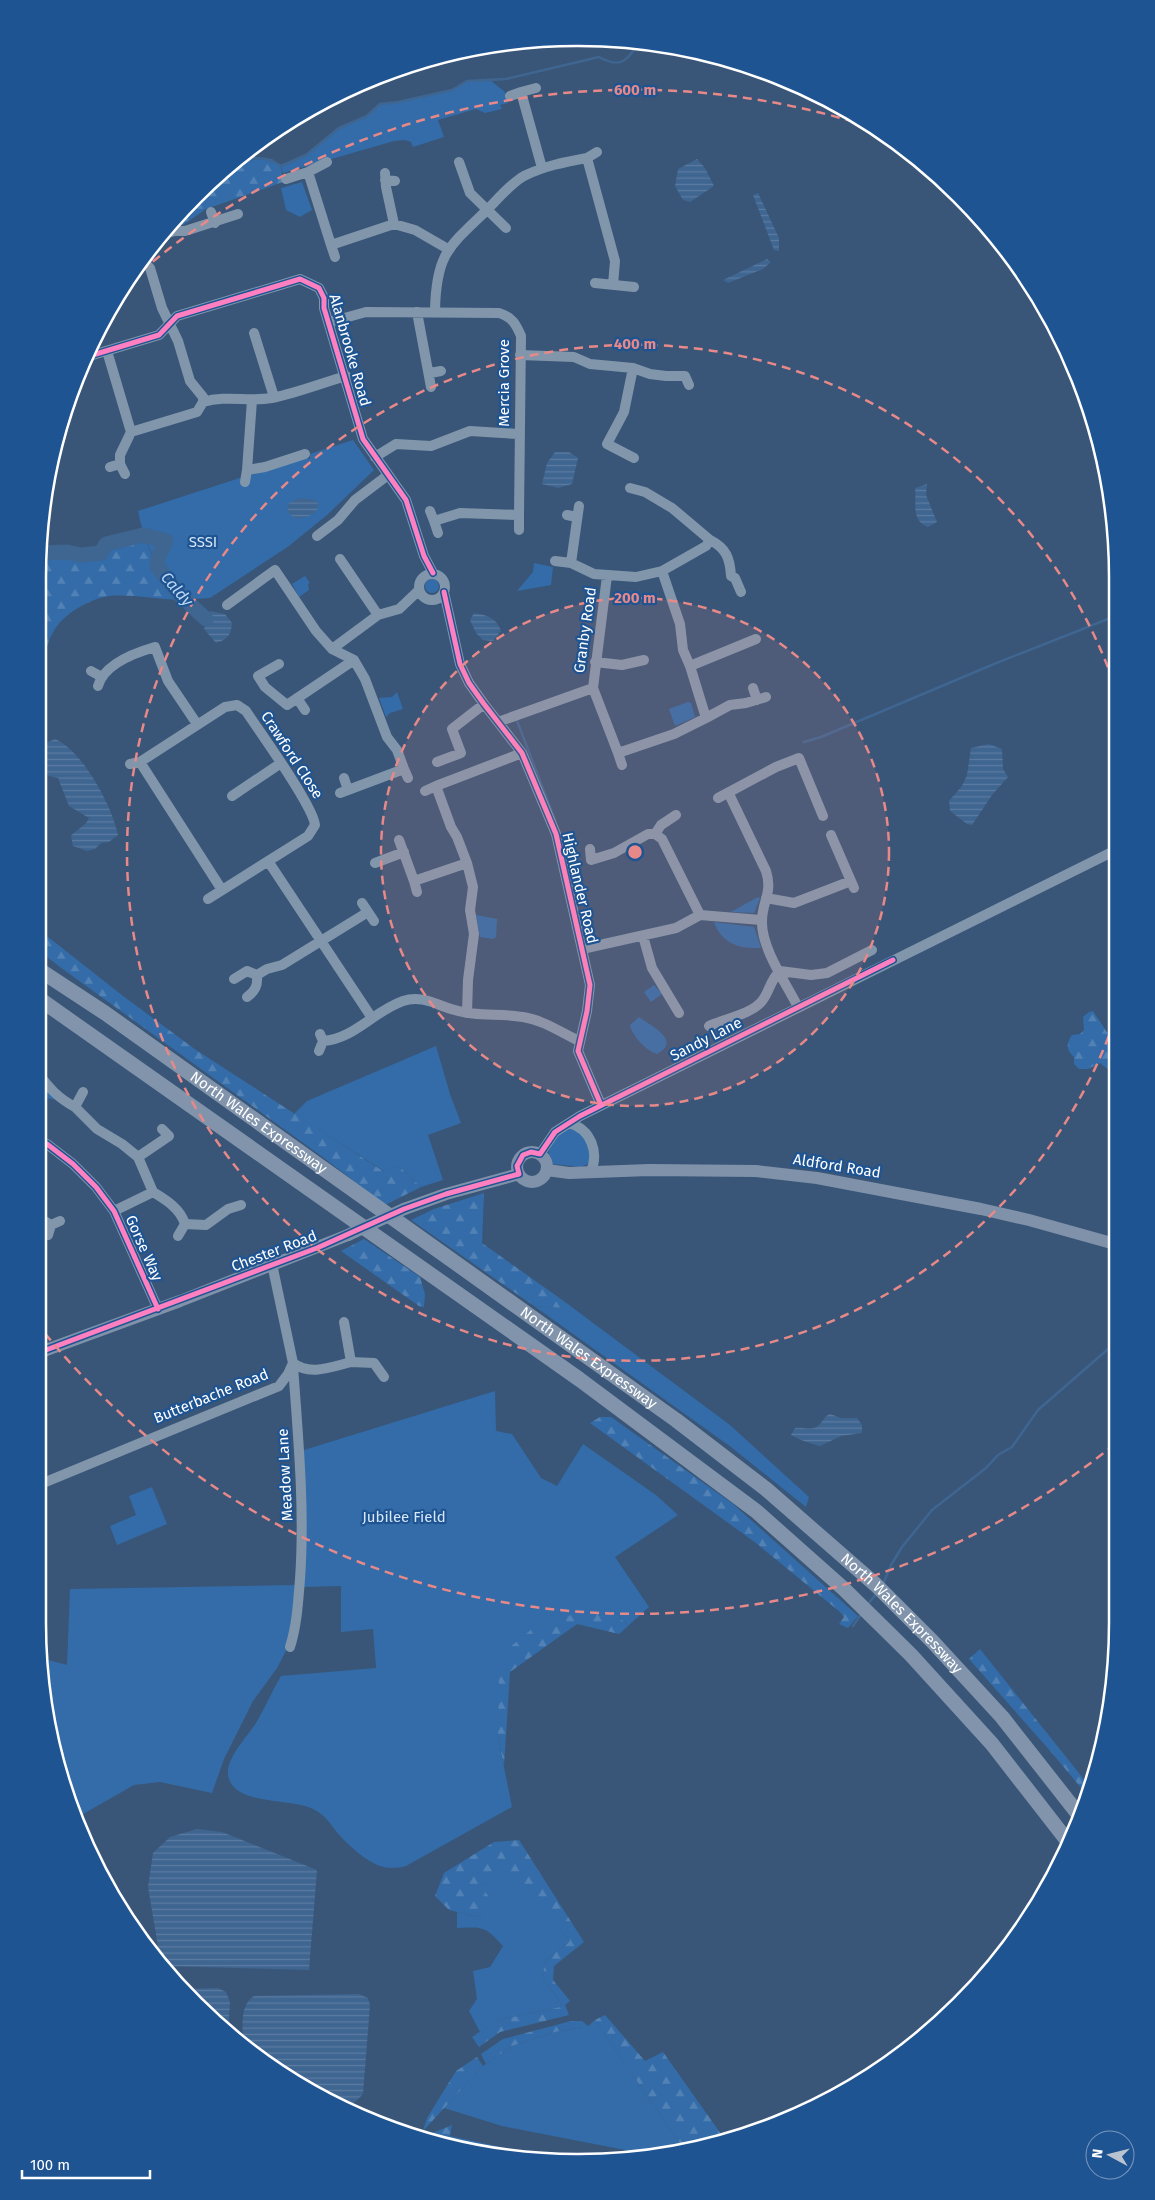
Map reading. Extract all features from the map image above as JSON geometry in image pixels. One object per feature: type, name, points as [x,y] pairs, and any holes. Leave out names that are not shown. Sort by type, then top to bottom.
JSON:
[{"type":"highway","points":[[46,964],[105,1013]]},
{"type":"highway","name":"North Wales Expressway","points":[[46,974],[105,1013],[676,1420],[766,1490],[876,1585],[932,1641],[1002,1718],[1074,1810]]},
{"type":"highway","name":"North Wales Expressway","points":[[46,1004],[579,1379],[756,1511],[862,1607],[911,1655],[992,1744],[1064,1836]]},
{"type":"main road","points":[[527,1153],[540,1154],[546,1159],[548,1170],[541,1180],[534,1183],[526,1182],[519,1174],[517,1166],[520,1158],[527,1153]]},
{"type":"main road","name":"Aldford Road","points":[[548,1170],[569,1174],[649,1170],[756,1171],[817,1178],[981,1209],[1109,1242]]},
{"type":"main road","name":"Chester Road","points":[[46,1350],[158,1309],[348,1235],[404,1209],[446,1194],[519,1174]]},
{"type":"street","points":[[510,96],[536,88]]},
{"type":"street","points":[[521,92],[542,168]]},
{"type":"street","points":[[435,312],[437,276],[448,249],[487,209],[522,177],[542,168],[587,158],[597,152]]},
{"type":"street","points":[[587,158],[615,261],[613,285]]},
{"type":"street","points":[[286,179],[308,172],[327,162]]},
{"type":"street","points":[[459,162],[471,184],[476,201],[506,228]]},
{"type":"street","points":[[308,172],[320,228],[331,245],[335,257]]},
{"type":"street","points":[[389,178],[388,203],[394,224]]},
{"type":"street","points":[[211,212],[215,223]]},
{"type":"street","points":[[175,231],[185,231],[215,223],[238,214]]},
{"type":"street","points":[[331,245],[394,224],[415,230],[448,249]]},
{"type":"street","points":[[125,474],[115,465],[132,432],[197,412],[203,402],[203,397],[190,381],[178,341],[169,326],[148,266]]},
{"type":"street","name":"Alanbrooke Road","points":[[96,354],[159,335],[177,316],[300,279],[319,288],[324,298],[324,308],[330,322],[363,439],[406,500],[427,562],[429,575]]},
{"type":"street","points":[[596,283],[634,287]]},
{"type":"street","name":"Mercia Grove","points":[[330,322],[366,312],[435,312],[499,313],[507,316],[516,324],[521,336],[518,434],[519,530]]},
{"type":"street","points":[[416,312],[430,373],[431,387]]},
{"type":"street","points":[[254,333],[274,398]]},
{"type":"street","points":[[106,351],[132,432]]},
{"type":"street","points":[[520,355],[574,358],[595,365],[633,368],[650,374],[685,376]]},
{"type":"street","points":[[633,368],[624,412],[603,442],[634,458]]},
{"type":"street","points":[[430,373],[440,370]]},
{"type":"street","points":[[203,402],[219,397],[252,400],[274,398],[346,376]]},
{"type":"street","points":[[245,482],[252,400]]},
{"type":"street","points":[[375,457],[396,444],[431,446],[470,431],[518,434]]},
{"type":"street","points":[[247,470],[265,467],[305,454]]},
{"type":"street","points":[[317,536],[338,520],[355,500],[388,475]]},
{"type":"street","points":[[630,488],[645,492],[672,508],[724,550],[730,561],[731,576],[735,578],[740,592]]},
{"type":"street","points":[[571,563],[572,516],[579,506]]},
{"type":"street","points":[[430,511],[438,533]]},
{"type":"street","points":[[434,521],[460,513],[519,515]]},
{"type":"street","name":"Granby Road","points":[[555,561],[571,563],[594,574],[636,577],[662,571],[706,546],[710,540]]},
{"type":"street","points":[[339,559],[378,615]]},
{"type":"street","points":[[227,606],[275,570],[287,580],[316,631],[332,649],[354,660],[365,679],[387,737],[397,750],[406,773],[344,791],[344,778]]},
{"type":"street","points":[[662,571],[680,624],[683,650],[690,666],[706,718]]},
{"type":"street","points":[[332,649],[378,615],[399,609],[418,592],[420,582],[429,575],[443,580],[442,595],[428,599],[418,592]]},
{"type":"street","name":"Granby Road","points":[[593,688],[607,576]]},
{"type":"street","name":"Highlander Road","points":[[442,595],[448,609],[460,664],[469,683],[522,752],[556,834],[590,984],[587,1011],[578,1051],[601,1105]]},
{"type":"street","points":[[690,666],[756,639]]},
{"type":"street","points":[[96,678],[127,657],[156,644],[168,681],[197,724]]},
{"type":"street","points":[[279,664],[258,676],[264,687],[287,705],[354,660]]},
{"type":"street","points":[[595,662],[622,665],[639,660]]},
{"type":"street","points":[[498,722],[593,688],[622,765]]},
{"type":"street","points":[[618,753],[674,734],[730,706],[762,698],[754,688]]},
{"type":"street","points":[[297,698],[305,710]]},
{"type":"street","points":[[438,762],[461,753],[452,729],[484,704]]},
{"type":"street","name":"Crawford Close","points":[[208,900],[308,836],[315,825],[312,815],[281,764],[246,711],[237,705],[225,707],[135,763],[222,890]]},
{"type":"street","points":[[425,791],[522,752]]},
{"type":"street","points":[[718,798],[729,794],[798,754],[823,816]]},
{"type":"street","points":[[232,796],[281,764]]},
{"type":"street","points":[[436,786],[467,863],[473,887],[470,910],[474,934],[468,980],[467,1012]]},
{"type":"street","points":[[729,794],[770,883],[762,920],[763,936],[798,1007]]},
{"type":"street","points":[[655,834],[661,825],[676,815]]},
{"type":"street","points":[[590,849],[592,864],[648,834],[655,834],[662,840],[700,916]]},
{"type":"street","points":[[766,898],[794,903],[853,885],[831,835]]},
{"type":"street","points":[[399,840],[417,892]]},
{"type":"street","points":[[375,863],[404,852]]},
{"type":"street","name":"Sandy Lane","points":[[540,1154],[555,1132],[601,1105],[1109,853]]},
{"type":"street","points":[[268,861],[372,1018]]},
{"type":"street","points":[[414,881],[467,863]]},
{"type":"street","points":[[257,975],[267,969],[282,965],[322,940],[365,907],[374,921]]},
{"type":"street","points":[[582,949],[676,928],[700,916],[762,920]]},
{"type":"street","points":[[643,936],[652,968],[679,1013]]},
{"type":"street","points":[[780,971],[811,975],[827,972],[872,950]]},
{"type":"street","points":[[234,978],[247,971],[257,975]]},
{"type":"street","points":[[710,1026],[728,1020],[757,1005],[763,1000],[773,978],[780,971]]},
{"type":"street","points":[[247,997],[254,991],[258,983],[257,975]]},
{"type":"street","points":[[320,1042],[343,1038],[396,1004],[413,998],[426,999],[452,1009],[467,1012],[524,1017],[579,1041]]},
{"type":"street","points":[[46,1084],[62,1101],[75,1107],[97,1129],[122,1144],[138,1157],[153,1192],[167,1200],[179,1212],[185,1224]]},
{"type":"street","points":[[75,1107],[83,1092]]},
{"type":"street","points":[[569,1123],[582,1128],[590,1139],[595,1158],[590,1173]]},
{"type":"street","points":[[138,1157],[169,1134]]},
{"type":"street","name":"Gorse Way","points":[[46,1144],[73,1164],[96,1187],[114,1211],[158,1309]]},
{"type":"street","points":[[114,1211],[153,1192]]},
{"type":"street","points":[[185,1224],[206,1225],[228,1204],[241,1205]]},
{"type":"street","points":[[46,1220],[56,1223],[48,1235]]},
{"type":"street","points":[[178,1236],[185,1224]]},
{"type":"street","points":[[272,1264],[293,1363],[301,1369],[313,1371],[351,1362],[374,1363],[384,1377]]},
{"type":"street","points":[[344,1322],[351,1362]]},
{"type":"street","name":"Butterbache Road","points":[[46,1482],[279,1386],[293,1363]]},
{"type":"street","name":"Meadow Lane","points":[[290,1647],[296,1629],[302,1540],[299,1448],[293,1363]]},
{"type":"green space","points":[[490,80],[505,92],[508,103],[500,105],[502,109],[485,113],[476,109],[438,120],[444,137],[413,147],[411,142],[405,140],[394,141],[283,173],[281,166],[306,155],[339,128],[367,116],[380,104],[452,90],[467,81]]},
{"type":"green space","points":[[253,157],[272,159],[281,166],[283,182],[206,209],[179,226],[227,178]]},
{"type":"green space","points":[[302,182],[312,210],[300,217],[286,210],[281,188]]},
{"type":"green space","name":"SSSI","points":[[353,440],[374,470],[327,515],[289,546],[210,598],[179,600],[182,594],[153,556],[141,525],[138,511],[302,458],[310,459],[310,454]]},
{"type":"green space","points":[[143,535],[155,562],[179,600],[134,596],[99,598],[81,606],[63,619],[51,637],[46,652],[47,553],[67,552],[81,555],[100,553],[106,544]]},
{"type":"green space","points":[[534,563],[553,567],[551,585],[517,591],[533,572]]},
{"type":"green space","points":[[305,576],[310,583],[308,584],[309,590],[299,597],[292,584]]},
{"type":"green space","points":[[429,579],[435,579],[439,586],[435,593],[429,593],[425,589],[425,583]]},
{"type":"green space","points":[[397,692],[403,709],[390,713],[386,717],[379,698],[392,697]]},
{"type":"green space","points":[[688,702],[691,703],[695,717],[675,726],[669,709]]},
{"type":"green space","points":[[758,897],[760,898],[754,913],[731,912]]},
{"type":"green space","points":[[476,915],[497,919],[496,937],[493,939],[480,937]]},
{"type":"green space","points":[[714,922],[754,927],[761,948],[733,944],[722,935]]},
{"type":"green space","points":[[46,935],[196,1050],[383,1171],[399,1166],[421,1187],[385,1205],[324,1158],[46,956]]},
{"type":"green space","points":[[654,985],[662,994],[651,1002],[644,992]]},
{"type":"green space","points":[[1093,1011],[1109,1035],[1109,1070],[1100,1063],[1088,1069],[1079,1069],[1074,1064],[1074,1057],[1069,1052],[1068,1044],[1072,1035],[1080,1034],[1084,1030],[1083,1017]]},
{"type":"green space","points":[[639,1017],[662,1033],[665,1038],[667,1043],[664,1049],[657,1054],[649,1050],[631,1029],[630,1025]]},
{"type":"green space","points":[[436,1046],[450,1094],[461,1123],[428,1135],[443,1180],[421,1187],[399,1166],[384,1171],[294,1114],[307,1101]]},
{"type":"green space","points":[[46,1087],[57,1100],[46,1098]]},
{"type":"green space","points":[[573,1128],[584,1134],[592,1158],[590,1163],[581,1167],[553,1164],[548,1154],[551,1145],[560,1134]]},
{"type":"green space","points":[[484,1193],[482,1243],[565,1302],[563,1308],[534,1306],[411,1220],[434,1209]]},
{"type":"green space","points":[[364,1239],[420,1277],[425,1294],[424,1307],[419,1306],[341,1251]]},
{"type":"green space","points":[[565,1302],[730,1425],[809,1497],[806,1507],[731,1447],[534,1306],[563,1308]]},
{"type":"green space","name":"Jubilee Field","points":[[495,1391],[496,1431],[512,1434],[541,1478],[557,1486],[583,1444],[656,1495],[678,1515],[615,1557],[649,1607],[628,1626],[614,1611],[509,1648],[498,1737],[512,1807],[406,1866],[385,1867],[372,1862],[359,1853],[315,1810],[305,1806],[252,1797],[241,1792],[232,1785],[228,1775],[228,1768],[238,1748],[256,1723],[281,1676],[376,1668],[373,1629],[341,1632],[341,1586],[301,1587],[304,1450]]},
{"type":"green space","points":[[600,1417],[611,1417],[733,1504],[858,1616],[848,1628],[839,1624],[844,1617],[840,1612],[756,1543],[590,1423]]},
{"type":"green space","points":[[152,1487],[167,1524],[117,1545],[110,1526],[136,1515],[129,1496]]},
{"type":"green space","points":[[296,1585],[289,1645],[277,1668],[253,1701],[224,1759],[212,1793],[160,1782],[134,1785],[82,1814],[64,1760],[56,1726],[47,1660],[67,1665],[70,1589]]},
{"type":"green space","points":[[594,1607],[614,1611],[628,1626],[619,1634],[577,1624],[510,1672],[504,1766],[498,1737],[499,1675],[509,1648],[533,1628]]},
{"type":"green space","points":[[980,1649],[1085,1780],[1082,1789],[1052,1753],[969,1659]]},
{"type":"green space","points":[[519,1840],[584,1942],[554,1966],[553,1980],[570,2001],[565,2005],[569,2015],[500,2032],[479,2047],[472,2037],[498,2020],[560,2007],[562,2004],[542,1977],[546,1960],[570,1941],[507,1873],[481,1886],[492,1901],[483,1918],[449,1910],[435,1896],[444,1873],[494,1842]]},
{"type":"green space","points":[[507,1872],[570,1941],[546,1960],[542,1977],[562,2004],[560,2007],[498,2020],[480,2032],[469,2011],[477,1999],[473,1971],[490,1967],[503,1946],[483,1929],[457,1928],[457,1912],[483,1918],[481,1886]]},
{"type":"green space","points":[[605,2015],[645,2061],[663,2052],[721,2134],[680,2144],[595,2020]]},
{"type":"green space","points":[[595,2020],[680,2144],[630,2151],[502,2126],[444,2108],[483,2066],[512,2046],[555,2032],[588,2026]]},
{"type":"green space","points":[[571,2021],[582,2021],[588,2026],[555,2032],[512,2046],[486,2064],[481,2054],[503,2039]]},
{"type":"green space","points":[[477,2057],[483,2066],[423,2131],[427,2118],[456,2071]]},
{"type":"green space","points":[[452,2125],[449,2138],[431,2133]]},
{"type":"green space","points":[[450,2136],[513,2150],[474,2144],[450,2138]]},
{"type":"shaded area","points":[[697,159],[705,168],[714,186],[690,202],[683,200],[675,186],[678,169]]},
{"type":"shaded area","points":[[758,193],[779,238],[779,251],[774,250],[753,195]]},
{"type":"shaded area","points":[[767,259],[771,262],[763,269],[728,283],[723,280]]},
{"type":"shaded area","points":[[555,452],[569,452],[578,458],[572,484],[558,488],[542,484],[547,463]]},
{"type":"shaded area","points":[[927,484],[926,495],[937,522],[928,527],[919,520],[915,505],[915,488]]},
{"type":"shaded area","points":[[299,498],[316,500],[319,506],[315,512],[308,516],[294,518],[289,513],[287,507],[289,503]]},
{"type":"shaded area","points":[[210,611],[225,614],[232,623],[228,636],[216,643],[204,629]]},
{"type":"shaded area","points":[[474,613],[487,616],[497,623],[501,631],[493,641],[483,640],[476,633],[470,620]]},
{"type":"shaded area","points":[[55,739],[66,745],[86,767],[95,781],[110,809],[118,835],[109,842],[101,843],[95,849],[87,851],[73,846],[71,836],[89,818],[69,806],[58,778],[46,774],[46,743]]},
{"type":"shaded area","points":[[989,744],[1002,749],[1003,769],[1008,777],[992,795],[972,825],[967,824],[950,811],[949,801],[962,786],[967,775],[971,748]]},
{"type":"shaded area","points":[[830,1414],[841,1418],[857,1418],[862,1425],[862,1433],[841,1436],[820,1446],[791,1435],[795,1428],[810,1429],[815,1427]]},
{"type":"shaded area","points":[[197,1829],[222,1832],[317,1870],[309,1970],[173,1966],[158,1949],[148,1887],[153,1853],[170,1837]]},
{"type":"shaded area","points":[[218,1988],[226,1992],[230,2002],[229,2023],[202,1998],[193,1989]]},
{"type":"shaded area","points":[[359,1994],[368,1998],[370,2005],[363,2094],[352,2103],[343,2099],[312,2083],[282,2064],[243,2035],[244,2011],[249,2000],[254,1996]]},
{"type":"waterway","points":[[251,159],[262,158],[281,166],[306,155],[339,128],[367,116],[380,104],[452,90],[467,81],[506,79],[599,57],[612,62],[622,62],[634,49]]},
{"type":"waterway","name":"Caldy","points":[[47,553],[67,552],[81,555],[101,553],[106,544],[143,535],[166,541],[158,558],[157,566],[179,594],[206,619]]},
{"type":"waterway","points":[[804,742],[821,737],[994,664],[1109,619]]},
{"type":"waterway","points":[[516,718],[555,820]]},
{"type":"waterway","points":[[883,1584],[891,1565],[902,1547],[932,1510],[986,1468],[998,1455],[1012,1447],[1038,1410],[1109,1348]]},
{"type":"waterway","points":[[868,1604],[877,1593]]},
{"type":"waterway","points":[[853,1626],[862,1613]]},
{"type":"cycle path","points":[[96,354],[159,335],[177,316],[300,279],[319,288],[324,298],[324,308],[363,439],[406,500],[424,556],[433,573]]},
{"type":"cycle path","points":[[444,592],[460,664],[469,683],[522,753],[556,834],[590,985],[587,1011],[578,1051],[601,1105]]},
{"type":"cycle path","points":[[46,1350],[317,1248],[404,1209],[446,1194],[519,1174],[517,1166],[523,1155],[531,1152],[540,1154],[555,1132],[580,1116],[893,960]]},
{"type":"cycle path","points":[[46,1144],[73,1164],[96,1187],[114,1211],[158,1309]]}]
